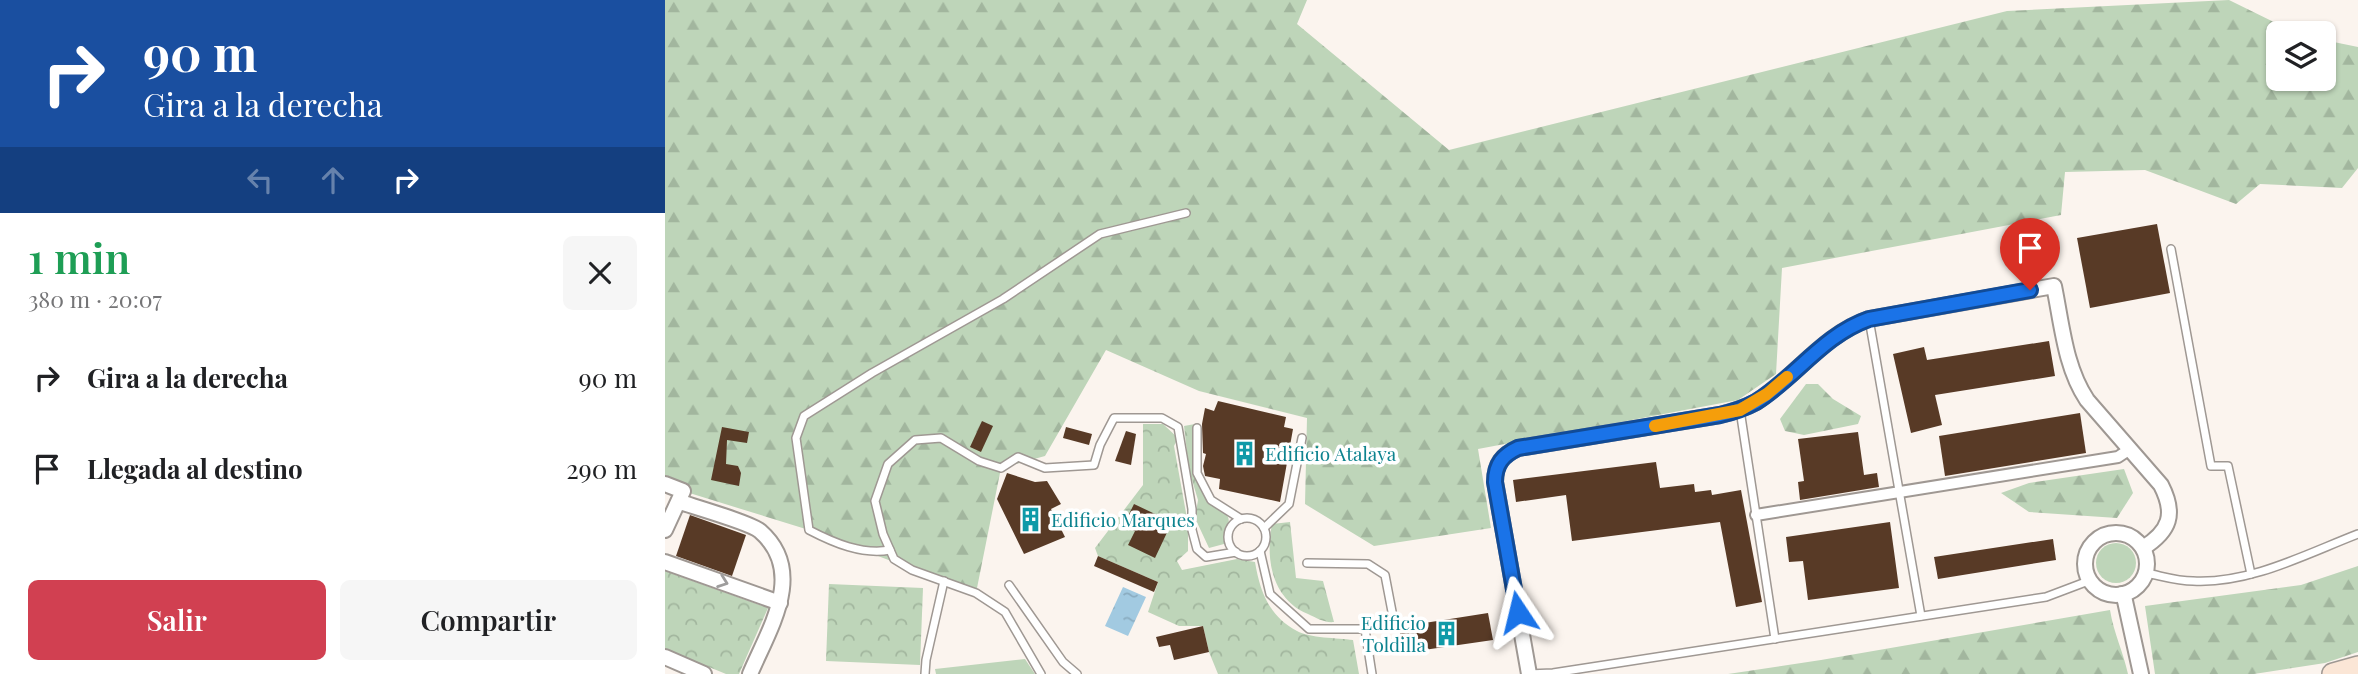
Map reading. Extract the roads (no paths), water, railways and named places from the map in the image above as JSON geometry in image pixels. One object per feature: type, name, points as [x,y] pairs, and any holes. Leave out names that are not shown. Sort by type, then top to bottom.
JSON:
[{"type":"main road","points":[[2333,674],[2358,667]]},
{"type":"street","points":[[1529,674],[1495,482],[1495,471],[1502,458],[1518,448],[1707,418],[1740,410],[1767,394],[1829,340],[1850,326],[1869,319],[2054,286],[2068,357],[2078,387],[2161,485],[2169,505],[2167,525],[2154,541],[2143,548]]},
{"type":"street","points":[[1756,514],[2118,457],[2130,449]]},
{"type":"street","points":[[665,484],[681,496],[759,530],[778,555],[784,582],[780,603],[750,674]]},
{"type":"street","points":[[665,530],[681,496]]},
{"type":"street","points":[[2126,534],[2143,548],[2146,573],[2140,584],[2125,596],[2104,592],[2091,580],[2086,570],[2089,549],[2105,535],[2126,534]]},
{"type":"street","points":[[665,562],[780,603]]},
{"type":"street","points":[[2125,596],[2141,674]]},
{"type":"street","points":[[665,657],[704,674]]},
{"type":"lane","points":[[890,550],[876,553],[844,545],[809,530],[796,438],[804,416],[872,373],[1003,299],[1100,233],[1186,213]]},
{"type":"lane","points":[[2171,249],[2211,466],[2228,466],[2251,574]]},
{"type":"lane","points":[[1869,319],[1921,616]]},
{"type":"lane","points":[[1740,410],[1775,639]]},
{"type":"lane","points":[[1041,674],[1005,612],[976,593],[894,559],[875,501],[888,464],[915,440],[941,438],[979,461],[1001,468],[1018,457],[1045,468],[1094,465],[1100,445],[1114,418],[1162,418],[1178,427],[1197,549],[1206,557],[1236,552],[1245,555],[1260,551]]},
{"type":"lane","points":[[1197,428],[1197,473],[1211,500],[1241,519],[1254,519],[1264,528],[1266,539],[1260,551],[1270,594],[1309,629],[1365,629],[1394,622],[1385,575],[1368,564],[1307,563]]},
{"type":"lane","points":[[1264,528],[1289,504],[1302,438]]},
{"type":"lane","points":[[1236,552],[1229,541],[1230,528],[1241,519]]},
{"type":"lane","points":[[2146,573],[2195,582],[2225,579],[2251,574],[2358,534]]},
{"type":"lane","points":[[1529,674],[1553,673],[2046,597],[2091,580]]},
{"type":"lane","points":[[925,674],[944,581]]},
{"type":"lane","points":[[1009,584],[1063,662],[1077,674]]},
{"type":"lane","points":[[1365,629],[1372,674]]},
{"type":"water","points":[[1123,587],[1146,597],[1128,636],[1105,626]]},
{"type":"place","name":"Edificio Atalaya","points":[[1245,453]]},
{"type":"place","name":"Edificio Marques","points":[[1031,519]]},
{"type":"place","name":"Edificio Toldilla","points":[[1446,633]]}]
